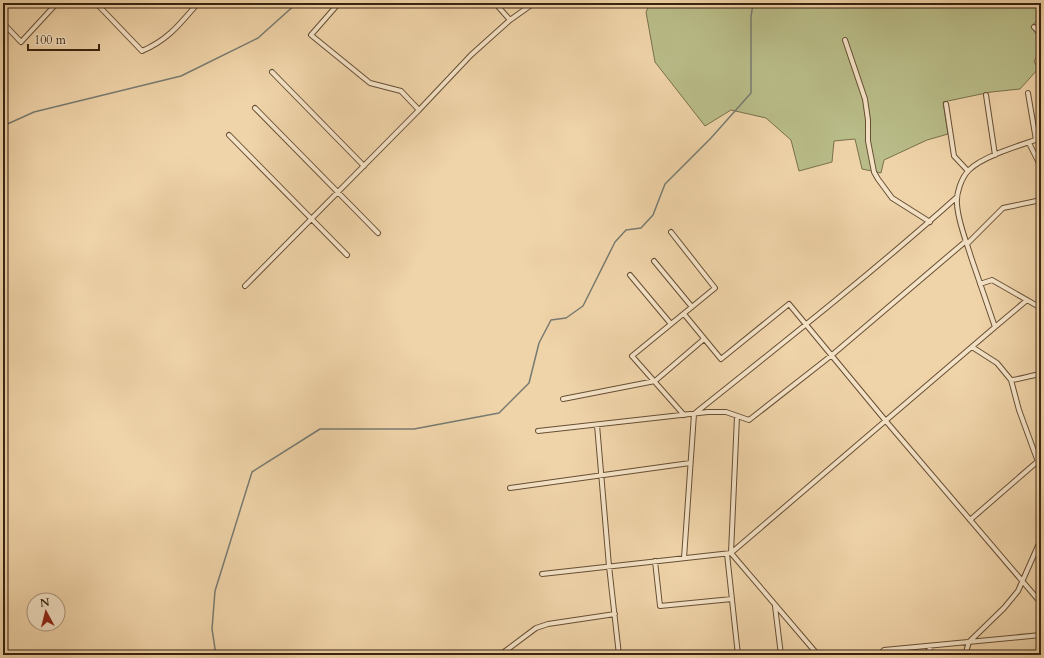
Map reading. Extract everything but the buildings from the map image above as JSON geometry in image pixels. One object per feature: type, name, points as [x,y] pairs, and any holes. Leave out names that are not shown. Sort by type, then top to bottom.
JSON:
[{"type":"street","points":[[3,23],[21,42],[57,3]]},
{"type":"street","points":[[96,3],[142,51],[154,46],[170,35],[198,3]]},
{"type":"street","points":[[339,3],[311,35],[370,83],[401,91],[419,110]]},
{"type":"street","points":[[495,3],[510,20]]},
{"type":"street","points":[[244,286],[364,166],[471,55],[510,20],[534,3]]},
{"type":"street","points":[[1034,27],[1041,34]]},
{"type":"street","points":[[845,40],[865,99],[868,120],[868,141],[874,172],[888,195],[930,222]]},
{"type":"street","points":[[272,72],[364,166]]},
{"type":"street","points":[[1028,93],[1036,140]]},
{"type":"street","points":[[986,95],[995,155]]},
{"type":"street","points":[[946,104],[954,156],[968,171]]},
{"type":"street","points":[[255,108],[378,233]]},
{"type":"street","points":[[229,136],[347,254]]},
{"type":"street","points":[[995,327],[966,243],[958,213],[957,197],[963,179],[968,171],[983,160],[1041,138]]},
{"type":"street","points":[[1029,143],[1041,167]]},
{"type":"street","points":[[684,558],[694,414],[807,325],[930,222],[957,197]]},
{"type":"street","points":[[538,431],[684,415],[726,412],[749,420],[832,355],[966,243],[1003,208],[1041,200]]},
{"type":"street","points":[[671,232],[715,288],[632,356],[684,415]]},
{"type":"street","points":[[654,261],[692,307]]},
{"type":"street","points":[[630,275],[671,324]]},
{"type":"street","points":[[980,284],[992,280],[1041,308]]},
{"type":"street","points":[[542,574],[729,553],[1027,300]]},
{"type":"street","points":[[684,314],[721,359],[789,304],[885,420],[1041,603]]},
{"type":"street","points":[[564,399],[655,382],[704,339]]},
{"type":"street","points":[[972,347],[997,363],[1011,380],[1019,410],[1041,470]]},
{"type":"street","points":[[1011,380],[1041,374]]},
{"type":"street","points":[[737,416],[729,553],[738,655]]},
{"type":"street","points":[[597,424],[609,566],[620,655]]},
{"type":"street","points":[[970,520],[1038,461]]},
{"type":"street","points":[[510,488],[690,463]]},
{"type":"street","points":[[965,655],[969,642],[1004,608],[1018,591],[1041,539]]},
{"type":"street","points":[[729,553],[818,655]]},
{"type":"street","points":[[655,561],[660,606],[732,599]]},
{"type":"street","points":[[775,605],[781,655]]},
{"type":"street","points":[[500,655],[536,628],[548,624],[615,614]]},
{"type":"street","points":[[879,655],[884,650],[1041,635]]},
{"type":"street","points":[[928,655],[931,646]]},
{"type":"green space","points":[[650,3],[1041,3],[1041,16],[1031,27],[1038,36],[1040,44],[1039,51],[1034,61],[1038,69],[1020,89],[991,92],[943,102],[948,134],[927,140],[884,160],[881,173],[862,169],[855,139],[834,141],[832,162],[799,171],[791,140],[766,118],[731,110],[705,126],[655,62],[646,12]]},
{"type":"waterway","points":[[3,126],[34,112],[181,76],[258,38],[297,3]]},
{"type":"waterway","points":[[216,655],[212,629],[215,591],[252,472],[320,429],[414,429],[499,413],[529,383],[539,343],[551,320],[566,318],[583,306],[615,242],[626,230],[641,228],[653,215],[665,184],[711,138],[751,93],[751,17],[753,3]]}]
